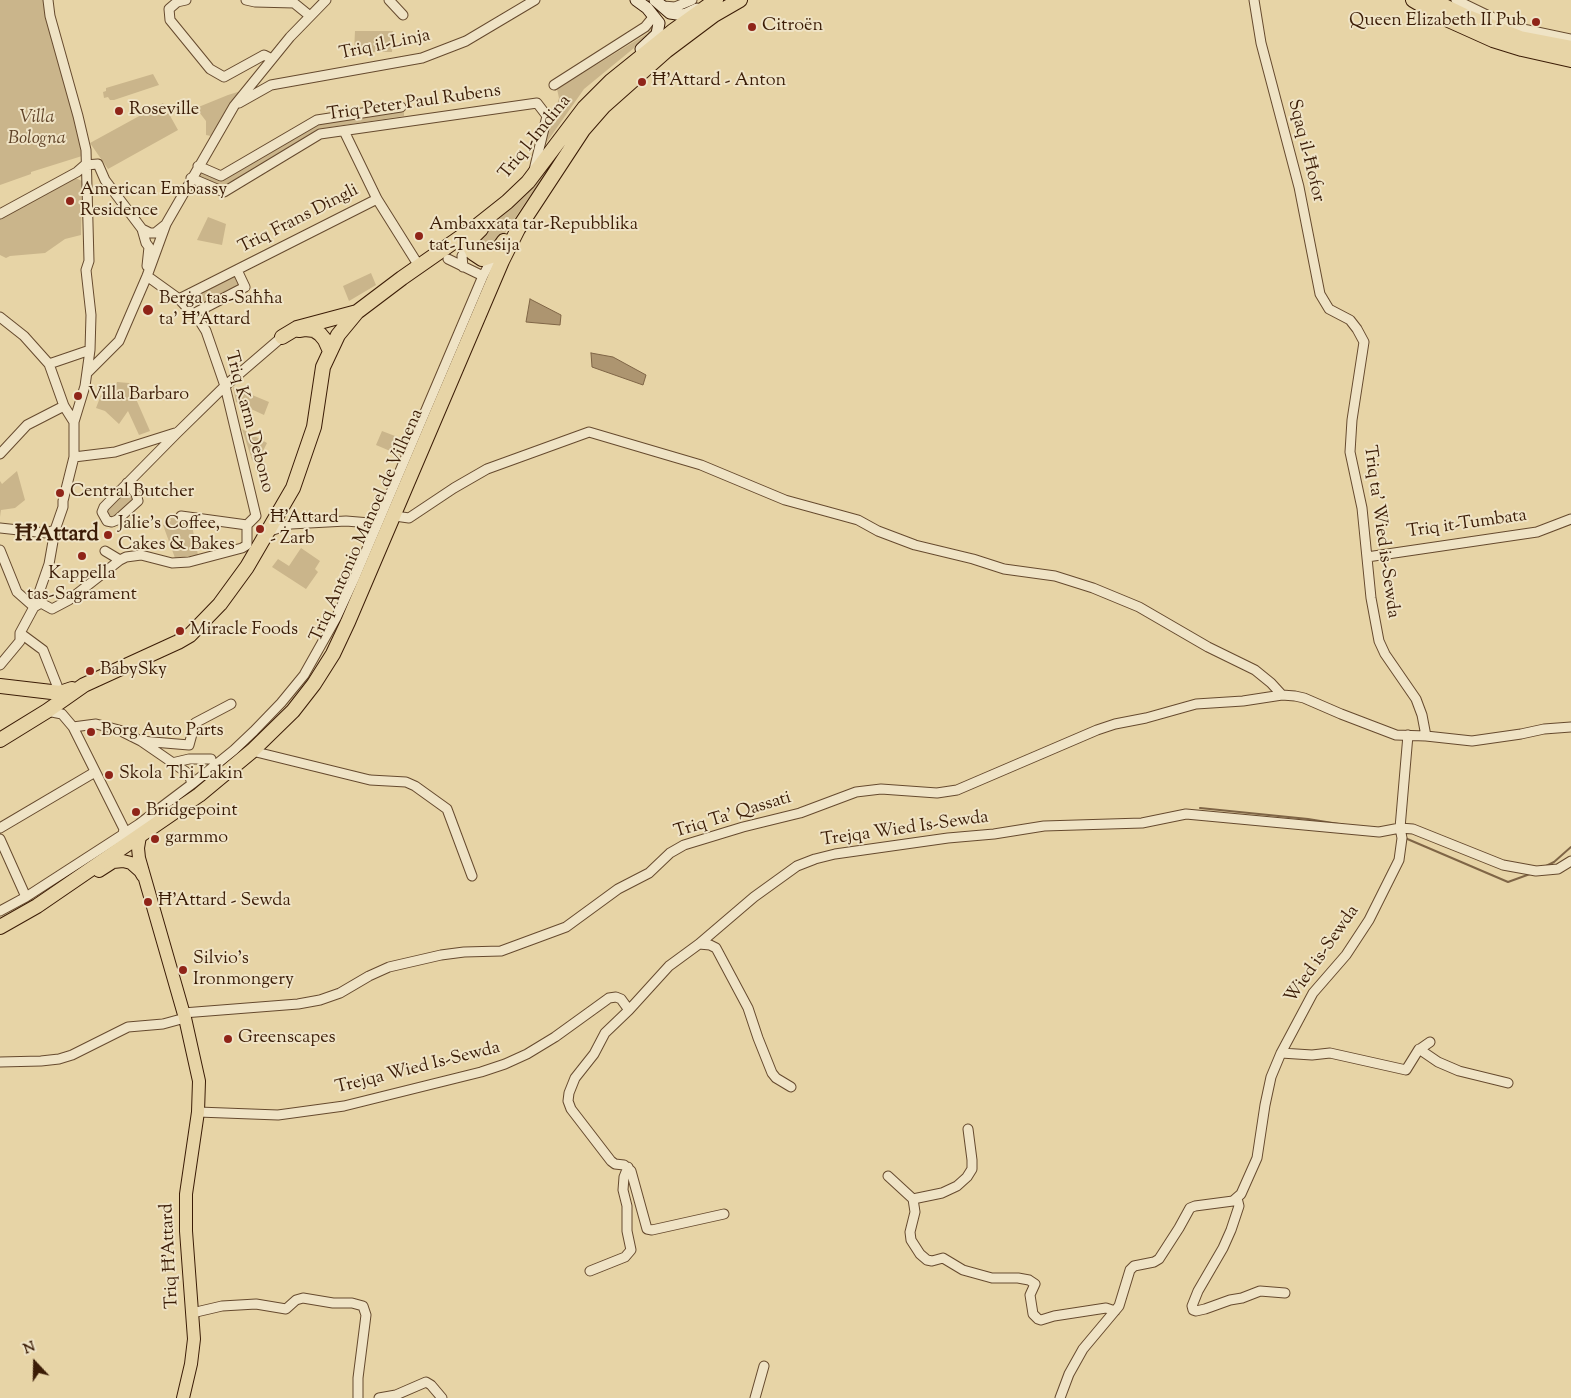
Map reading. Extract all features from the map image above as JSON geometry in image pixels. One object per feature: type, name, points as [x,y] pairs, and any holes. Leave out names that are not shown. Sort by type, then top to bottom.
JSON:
[{"type":"highway","name":"Triq Antonio Manoel de Vilhena","points":[[0,927],[37,906],[199,795],[252,751],[293,710],[314,684],[333,654],[395,516],[502,261],[518,229],[583,130],[604,106],[666,51],[714,15],[740,0]]},
{"type":"highway","points":[[1413,0],[1444,18],[1492,40],[1571,60]]},
{"type":"highway","points":[[1432,0],[1520,38],[1571,48]]},
{"type":"highway","points":[[1442,0],[1463,15]]},
{"type":"highway","name":"Triq l-Imdina","points":[[358,312],[418,263],[478,225],[507,202],[530,179],[584,108],[611,81],[714,2]]},
{"type":"highway","points":[[530,179],[510,202],[474,236],[469,244],[473,253],[482,259],[494,255],[560,156],[583,130]]},
{"type":"highway","points":[[282,337],[297,328],[358,312]]},
{"type":"highway","points":[[0,686],[60,693],[82,686],[160,651],[190,634],[220,604],[247,568],[293,488],[314,427],[323,367],[338,335],[358,312]]},
{"type":"highway","points":[[282,337],[305,329],[314,330],[325,340],[330,351]]},
{"type":"highway","points":[[0,740],[47,712],[82,686]]},
{"type":"main road","points":[[611,81],[620,69],[657,34],[659,23],[636,0]]},
{"type":"main road","points":[[659,3],[670,13],[684,15],[714,2]]},
{"type":"main road","name":"Triq Ħ'Attard","points":[[140,836],[138,848],[145,880],[184,1015],[199,1082],[198,1112],[186,1194],[186,1231],[194,1339],[191,1364],[183,1398]]},
{"type":"main road","points":[[37,906],[56,898],[113,862],[123,861],[131,863],[140,871],[145,880]]},
{"type":"street","points":[[186,0],[177,2],[169,9],[170,20],[210,68],[224,78],[264,55],[272,59]]},
{"type":"street","points":[[246,0],[294,3],[310,16]]},
{"type":"street","points":[[88,372],[119,341],[146,276],[151,238],[166,224],[234,106],[290,37],[326,0]]},
{"type":"street","points":[[389,0],[403,15]]},
{"type":"street","name":"Triq il-Linja","points":[[234,106],[271,85],[422,58],[466,41],[535,0]]},
{"type":"street","points":[[659,3],[675,7],[692,0]]},
{"type":"street","name":"Sqaq il-Ħofor","points":[[1254,0],[1261,43],[1299,187],[1320,294],[1329,309]]},
{"type":"street","points":[[1457,0],[1489,16],[1523,28],[1571,39]]},
{"type":"street","points":[[0,665],[20,641],[20,633],[34,607],[49,564],[55,530],[64,507],[63,502],[74,457],[74,422],[88,372],[90,350],[91,315],[86,270],[89,261],[83,171],[86,150],[50,16],[48,2]]},
{"type":"street","points":[[554,85],[645,27],[654,16]]},
{"type":"street","name":"Triq Peter Paul Rubens","points":[[191,178],[224,192],[320,134],[537,103],[547,116],[530,179]]},
{"type":"street","points":[[198,166],[221,176],[317,120],[401,107]]},
{"type":"street","points":[[344,131],[377,199],[418,263]]},
{"type":"street","points":[[0,214],[83,171],[105,180],[151,238]]},
{"type":"street","name":"Triq Frans Dingli","points":[[179,299],[377,199]]},
{"type":"street","points":[[463,266],[462,256],[469,244]]},
{"type":"street","points":[[0,911],[26,897],[124,834],[192,784],[254,731],[304,675],[336,618],[483,276],[494,255]]},
{"type":"street","points":[[448,259],[483,276]]},
{"type":"street","name":"Triq Frans Dingli","points":[[193,314],[245,287],[237,270]]},
{"type":"street","name":"Triq Karm Debono","points":[[120,560],[141,555],[172,563],[190,562],[242,548],[247,545],[247,525],[256,516],[225,386],[206,331],[179,299],[146,276]]},
{"type":"street","name":"Triq ta' Wied is-Sewda","points":[[1329,309],[1350,320],[1360,332],[1364,342],[1352,420],[1350,452],[1362,508],[1371,598],[1379,641],[1385,654],[1416,699],[1422,715],[1426,736]]},
{"type":"street","points":[[0,317],[24,336],[49,364],[64,406],[74,422]]},
{"type":"street","points":[[127,483],[138,497],[136,504],[117,520],[107,521],[102,512],[104,506],[127,483],[177,433],[225,386],[282,337]]},
{"type":"street","points":[[49,364],[90,350]]},
{"type":"street","points":[[0,454],[27,425],[64,406]]},
{"type":"street","points":[[395,516],[409,518],[454,488],[487,470],[589,432],[701,465],[786,500],[858,520],[878,531],[915,545],[973,559],[1004,569],[1055,576],[1100,591],[1139,607],[1208,647],[1255,670],[1282,695],[1304,698],[1396,735],[1472,740],[1544,729],[1571,727]]},
{"type":"street","points":[[74,457],[115,452],[177,433]]},
{"type":"street","points":[[181,516],[247,525]]},
{"type":"street","name":"Triq it-Tumbata","points":[[1367,557],[1538,532],[1571,519]]},
{"type":"street","points":[[267,532],[291,524],[346,520],[370,523],[374,532]]},
{"type":"street","points":[[0,528],[46,534],[55,530]]},
{"type":"street","points":[[0,550],[17,592],[34,607]]},
{"type":"street","points":[[34,607],[41,603],[52,609],[70,600],[120,560],[106,551]]},
{"type":"street","points":[[20,633],[43,650],[60,693]]},
{"type":"street","name":"Triq Ta' Qassati","points":[[0,1062],[59,1059],[128,1027],[163,1024],[184,1015],[313,1002],[340,993],[368,976],[389,967],[449,954],[501,951],[566,927],[618,889],[649,873],[670,853],[684,845],[743,826],[800,813],[856,792],[882,789],[937,793],[957,790],[1115,724],[1146,718],[1196,704],[1243,701],[1282,695]]},
{"type":"street","points":[[189,759],[189,744],[195,722],[231,704]]},
{"type":"street","points":[[47,712],[62,714],[73,727],[124,829],[124,834]]},
{"type":"street","points":[[73,727],[96,724],[119,730],[141,741],[189,774],[192,784]]},
{"type":"street","name":"Wied is-Sewda","points":[[1285,1293],[1260,1291],[1196,1312],[1192,1306],[1198,1290],[1223,1248],[1231,1230],[1238,1206],[1237,1198],[1257,1158],[1271,1077],[1281,1053],[1313,993],[1346,955],[1369,920],[1399,860],[1408,736]]},
{"type":"street","points":[[141,741],[189,744]]},
{"type":"street","points":[[252,751],[370,780],[406,782],[425,792],[447,809],[472,876]]},
{"type":"street","points":[[172,763],[189,759],[211,759]]},
{"type":"street","points":[[0,828],[95,772]]},
{"type":"street","name":"Trejqa Wied Is-Sewda","points":[[198,1112],[288,1114],[344,1106],[486,1071],[516,1060],[555,1037],[609,998],[616,996],[622,999],[629,1010],[669,966],[699,944],[754,897],[797,866],[815,859],[844,852],[1044,826],[1142,823],[1186,814],[1379,832],[1400,828],[1413,829],[1503,865],[1536,871],[1558,869],[1571,861]]},
{"type":"street","points":[[0,839],[26,897]]},
{"type":"street","points":[[699,944],[710,945],[716,948],[748,1008],[772,1073],[791,1088]]},
{"type":"street","points":[[629,1010],[605,1033],[594,1054],[578,1072],[569,1093],[568,1101],[576,1118],[611,1161],[628,1167],[634,1179],[646,1226],[650,1230],[724,1214]]},
{"type":"street","points":[[1281,1053],[1312,1055],[1330,1053],[1406,1070],[1420,1049],[1430,1042]]},
{"type":"street","points":[[1420,1049],[1438,1062],[1459,1071],[1508,1082]]},
{"type":"street","points":[[913,1199],[942,1193],[956,1186],[967,1177],[972,1169],[968,1129]]},
{"type":"street","points":[[590,1271],[625,1257],[631,1250],[627,1231],[627,1206],[623,1190],[624,1177],[628,1167]]},
{"type":"street","points":[[888,1176],[913,1199],[915,1212],[910,1232],[911,1240],[920,1254],[927,1260],[932,1261],[943,1258],[963,1270],[992,1278],[1029,1280],[1035,1284],[1030,1295],[1034,1314],[1041,1320],[1054,1316],[1106,1308],[1115,1311]]},
{"type":"street","points":[[1060,1398],[1069,1374],[1083,1349],[1122,1300],[1126,1277],[1130,1270],[1134,1266],[1154,1262],[1159,1259],[1180,1228],[1190,1208],[1227,1202],[1237,1198]]},
{"type":"street","points":[[192,1313],[222,1306],[256,1304],[286,1309],[296,1300],[303,1298],[352,1303],[363,1306],[366,1315],[358,1378],[358,1398]]},
{"type":"street","points":[[755,1398],[764,1366]]},
{"type":"street","points":[[380,1398],[396,1396],[426,1382],[431,1384],[442,1398]]},
{"type":"green space","name":"Villa Bologna","points":[[0,0],[44,0],[44,8],[64,76],[82,156],[31,172],[31,174],[0,185]]},
{"type":"green space","points":[[654,26],[645,39],[584,89],[542,149],[559,98],[557,89],[648,33],[649,29]]},
{"type":"green space","points":[[355,31],[393,31],[392,52],[354,52]]},
{"type":"green space","points":[[153,74],[159,85],[114,100],[110,100],[108,97],[104,98],[103,92],[106,91],[106,88]]},
{"type":"green space","points":[[241,91],[211,136],[206,135],[206,121],[196,108]]},
{"type":"green space","points":[[163,103],[178,130],[108,169],[90,143]]},
{"type":"green space","points":[[404,110],[404,116],[318,129],[223,188],[199,178],[201,173],[222,181],[317,124]]},
{"type":"green space","points":[[566,141],[491,254],[476,250],[477,236],[520,200]]},
{"type":"green space","points":[[73,177],[82,181],[81,235],[65,239],[45,253],[6,258],[0,255],[0,219]]},
{"type":"green space","points":[[208,217],[226,224],[222,245],[197,240]]},
{"type":"green space","points":[[371,273],[376,285],[349,301],[343,286]]},
{"type":"green space","points":[[234,275],[240,285],[203,304],[198,294]]},
{"type":"green space","points":[[117,382],[129,383],[150,431],[139,435],[128,411],[119,424],[105,411],[96,408],[101,395],[112,397]]},
{"type":"green space","points":[[233,387],[269,402],[264,415],[236,402]]},
{"type":"green space","points":[[242,429],[267,443],[257,463],[252,460]]},
{"type":"green space","points":[[382,431],[408,441],[402,456],[376,445]]},
{"type":"green space","points":[[17,471],[25,500],[15,508],[1,510],[0,517],[0,481],[2,484]]},
{"type":"green space","points":[[126,492],[134,499],[114,519],[106,511]]},
{"type":"green space","points":[[177,513],[180,520],[191,521],[198,555],[175,558],[163,525],[171,521],[169,516]]},
{"type":"green space","points":[[301,548],[320,561],[315,569],[318,572],[306,589],[272,567],[278,559],[289,566]]},
{"type":"shaded area","points":[[530,299],[561,315],[560,325],[526,322]]},
{"type":"shaded area","points":[[591,353],[613,357],[646,375],[643,385],[592,367]]},
{"type":"waterway","points":[[1200,808],[1308,819],[1345,825]]},
{"type":"waterway","points":[[1405,838],[1508,882],[1530,874]]},
{"type":"waterway","points":[[1546,866],[1554,862],[1571,847]]},
{"type":"place","name":"Queen Elizabeth II Pub","points":[[1536,22]]},
{"type":"place","name":"Citroën","points":[[752,27]]},
{"type":"place","name":"Ħ'Attard - Anton","points":[[642,82]]},
{"type":"place","name":"Roseville","points":[[119,111]]},
{"type":"place","name":"American Embassy Residence","points":[[70,201]]},
{"type":"place","name":"Ambaxxata tar-Repubblika tat-Tunesija","points":[[419,236]]},
{"type":"place","name":"Berġa tas-Saħħa ta' Ħ'Attard","points":[[148,310]]},
{"type":"place","name":"Villa Barbaro","points":[[78,396]]},
{"type":"place","name":"Central Butcher","points":[[60,493]]},
{"type":"place","name":"Ħ'Attard - Żarb","points":[[260,529]]},
{"type":"place","name":"Jalie's Coffee, Cakes & Bakes","points":[[108,535]]},
{"type":"place","name":"Kappella tas-Sagrament","points":[[82,556]]},
{"type":"place","name":"Miracle Foods","points":[[180,631]]},
{"type":"place","name":"BabySky","points":[[90,671]]},
{"type":"place","name":"Borg Auto Parts","points":[[91,732]]},
{"type":"place","name":"Skola Thi Lakin","points":[[109,775]]},
{"type":"place","name":"Bridgepoint","points":[[136,812]]},
{"type":"place","name":"garmmo","points":[[155,839]]},
{"type":"place","name":"Ħ'Attard - Sewda","points":[[148,902]]},
{"type":"place","name":"Silvio's Ironmongery","points":[[183,970]]},
{"type":"place","name":"Greenscapes","points":[[228,1039]]},
{"type":"district","name":"Ħ'Attard","points":[[57,536]]}]
